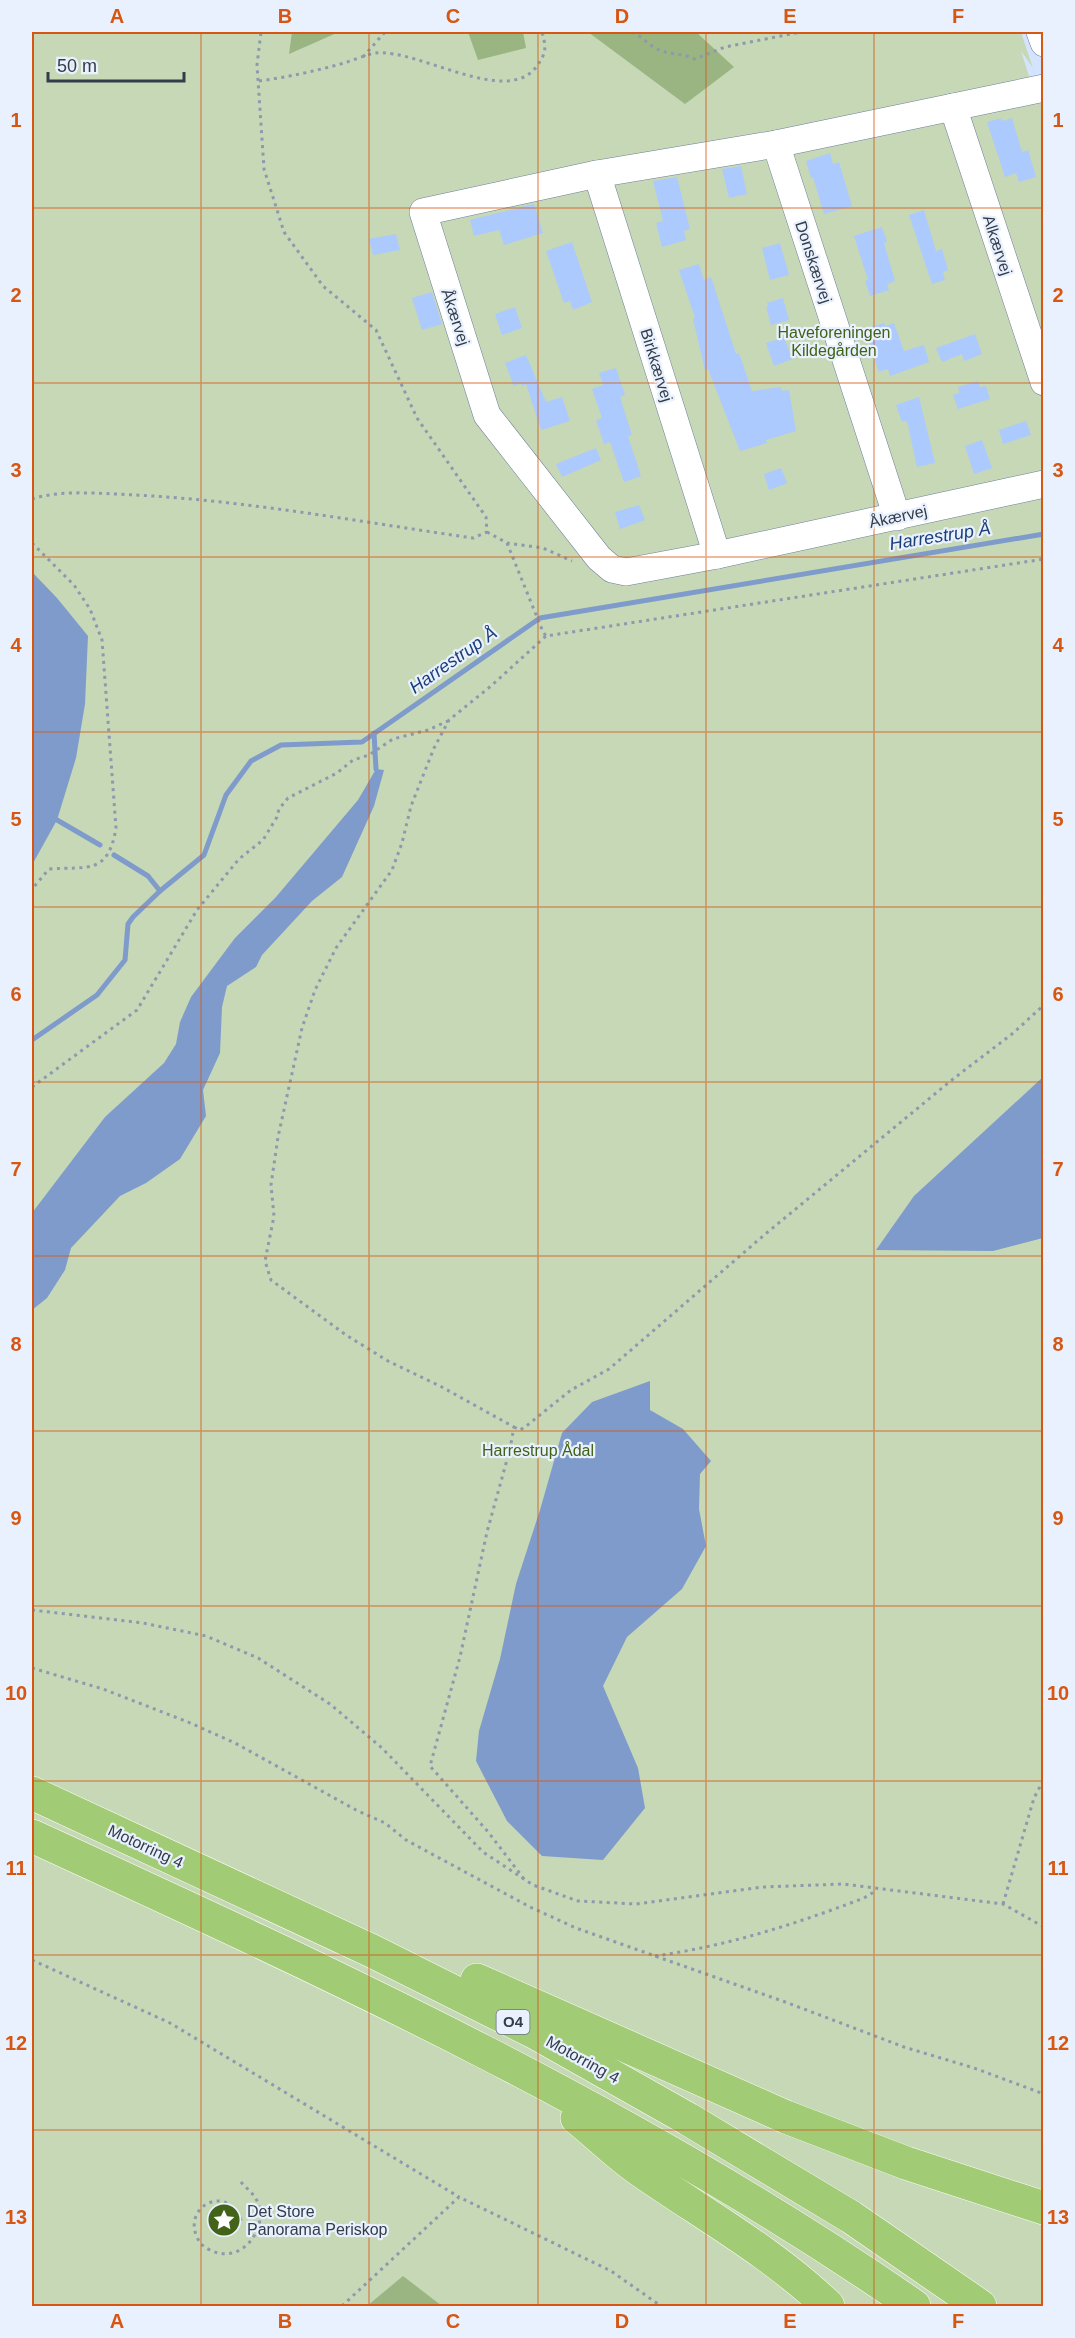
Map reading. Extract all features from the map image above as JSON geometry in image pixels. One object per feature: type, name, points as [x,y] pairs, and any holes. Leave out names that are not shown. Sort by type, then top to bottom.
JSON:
[{"type":"highway","name":"Motorring 4","points":[[32,1793],[372,1951],[534,2032],[688,2119],[851,2217],[980,2307]]},
{"type":"highway","name":"O4","points":[[32,1836],[353,1985],[515,2067],[670,2153],[831,2250],[914,2307]]},
{"type":"highway","points":[[161,1852],[326,1912],[786,2117],[906,2163],[1044,2208]]},
{"type":"highway","points":[[515,2067],[635,2166],[739,2236],[813,2292],[828,2307]]},
{"type":"street","points":[[1040,32],[1044,43]]},
{"type":"street","name":"Åkærvej","points":[[1044,88],[776,144],[597,174],[423,212],[487,415],[598,558],[612,569],[626,572],[717,555],[1044,484]]},
{"type":"street","name":"Alkærvej","points":[[953,108],[1044,382]]},
{"type":"street","name":"Donskærvej","points":[[776,144],[897,517]]},
{"type":"street","name":"Birkkærvej","points":[[597,174],[717,555]]},
{"type":"path","points":[[261,32],[257,65],[264,169],[284,232],[323,286],[376,330],[417,418],[486,517],[487,532]]},
{"type":"path","points":[[362,58],[385,32]]},
{"type":"path","points":[[258,81],[293,76],[375,53],[409,58],[475,79],[507,82],[532,72],[545,55],[542,32]]},
{"type":"path","points":[[632,32],[640,35],[659,50],[684,54],[695,59],[725,47],[801,32]]},
{"type":"path","points":[[32,499],[43,495],[102,494],[204,499],[473,538],[487,532]]},
{"type":"path","points":[[487,532],[507,543],[543,548],[568,560],[580,562],[586,556],[598,558]]},
{"type":"path","points":[[32,543],[74,585],[90,609],[102,640],[116,828],[113,844],[102,862],[89,868],[49,869],[32,889]]},
{"type":"path","points":[[507,543],[544,634]]},
{"type":"path","points":[[32,1087],[137,1010],[196,909],[238,859],[263,840],[277,817],[279,809],[288,798],[337,773],[353,760],[369,755],[393,739],[428,730],[449,720],[491,686],[544,634],[1044,559]]},
{"type":"path","points":[[449,720],[434,748],[415,796],[392,870],[336,948],[315,990],[300,1038],[278,1137],[271,1185],[274,1216],[265,1261],[271,1280],[346,1335],[388,1361],[440,1386],[520,1430],[571,1390],[609,1369],[763,1236],[945,1086],[1012,1034],[1044,1005]]},
{"type":"path","points":[[514,1427],[487,1532],[460,1657],[430,1766],[489,1833],[524,1879]]},
{"type":"path","points":[[32,1610],[143,1623],[206,1636],[258,1658],[330,1704],[382,1748],[483,1852],[534,1885],[578,1901],[636,1904],[763,1887],[843,1884],[1003,1904],[1044,1927]]},
{"type":"path","points":[[32,1668],[103,1689],[235,1743],[356,1810],[385,1823],[406,1840],[530,1907],[576,1928],[904,2047],[974,2068],[1044,2094]]},
{"type":"path","points":[[1003,1904],[1034,1798],[1044,1779]]},
{"type":"path","points":[[652,1957],[766,1933],[864,1898],[879,1889]]},
{"type":"path","points":[[32,1960],[170,2024],[459,2197],[611,2271],[661,2307]]},
{"type":"path","points":[[219,2218],[215,2225],[219,2232],[224,2234],[230,2234],[241,2220],[238,2212],[227,2202],[217,2200],[206,2204],[198,2212],[195,2224],[196,2236],[203,2246],[224,2256],[234,2254],[248,2245],[260,2222],[257,2200],[240,2181]]},
{"type":"path","points":[[342,2307],[459,2197]]},
{"type":"green space","name":"Harrestrup Ådal","points":[[32,32],[1021,32],[1033,68],[1021,51],[1030,79],[1043,84],[1043,2306],[32,2306]]},
{"type":"green space","points":[[292,32],[339,32],[289,54]]},
{"type":"green space","points":[[468,32],[523,32],[526,48],[478,60]]},
{"type":"green space","points":[[588,32],[696,32],[734,67],[685,104]]},
{"type":"green space","points":[[403,2276],[442,2306],[367,2306]]},
{"type":"water","points":[[32,572],[88,636],[85,704],[76,758],[57,820],[32,865]]},
{"type":"water","points":[[376,769],[384,770],[374,806],[342,877],[312,901],[262,955],[256,967],[227,986],[222,1007],[220,1053],[203,1090],[206,1116],[180,1159],[146,1183],[120,1196],[71,1248],[65,1270],[47,1298],[32,1310],[32,1213],[105,1117],[164,1063],[176,1044],[180,1022],[191,997],[235,938],[276,897],[358,800]]},
{"type":"water","points":[[1043,1077],[1043,1238],[993,1251],[876,1250],[914,1196]]},
{"type":"water","points":[[650,1381],[650,1410],[683,1429],[711,1461],[700,1474],[699,1509],[706,1546],[682,1589],[627,1637],[603,1686],[638,1768],[645,1808],[603,1860],[542,1856],[507,1821],[476,1761],[479,1731],[500,1659],[516,1584],[562,1433],[592,1402]]},
{"type":"building","points":[[1001,118],[1002,121],[1012,118],[1022,152],[1028,150],[1036,177],[1019,182],[1016,173],[1005,177],[987,122]]},
{"type":"building","points":[[830,153],[833,164],[839,162],[852,206],[824,214],[806,161]]},
{"type":"building","points":[[741,166],[747,194],[729,198],[722,169]]},
{"type":"building","points":[[677,177],[690,229],[684,231],[686,240],[662,247],[656,223],[663,221],[653,181]]},
{"type":"building","points":[[534,204],[543,233],[504,245],[499,230],[474,236],[470,220]]},
{"type":"building","points":[[924,210],[936,251],[942,249],[948,270],[943,272],[945,280],[932,284],[909,215]]},
{"type":"building","points":[[882,227],[887,242],[884,243],[895,281],[887,284],[889,290],[870,296],[865,281],[868,280],[854,236]]},
{"type":"building","points":[[396,234],[400,250],[373,255],[369,239]]},
{"type":"building","points":[[572,242],[592,302],[573,310],[570,301],[564,303],[546,251]]},
{"type":"building","points":[[780,243],[789,275],[770,280],[762,248]]},
{"type":"building","points":[[699,264],[704,280],[711,277],[736,354],[739,353],[752,391],[781,387],[782,391],[789,390],[796,431],[740,451],[708,369],[705,370],[693,319],[695,318],[679,270]]},
{"type":"building","points":[[432,292],[442,324],[422,330],[412,298]]},
{"type":"building","points":[[783,298],[789,320],[771,325],[767,303]]},
{"type":"building","points":[[515,307],[522,328],[502,335],[495,314]]},
{"type":"building","points":[[884,323],[885,326],[894,323],[904,351],[924,345],[929,362],[890,376],[888,369],[879,372],[865,329]]},
{"type":"building","points":[[975,334],[982,354],[964,361],[962,354],[942,362],[936,348]]},
{"type":"building","points":[[784,337],[792,359],[774,366],[766,343]]},
{"type":"building","points":[[526,355],[546,402],[562,397],[570,421],[541,430],[526,384],[522,386],[521,383],[514,386],[505,363]]},
{"type":"building","points":[[616,368],[625,395],[620,397],[632,435],[628,436],[641,476],[624,482],[610,442],[604,444],[596,420],[602,418],[592,389],[603,385],[599,373]]},
{"type":"building","points":[[978,381],[980,387],[986,386],[990,399],[958,409],[953,395],[959,393],[958,387]]},
{"type":"building","points":[[919,397],[935,463],[917,467],[907,421],[902,422],[896,405]]},
{"type":"building","points":[[1026,421],[1031,435],[1003,444],[999,430]]},
{"type":"building","points":[[982,440],[992,468],[974,474],[965,446]]},
{"type":"building","points":[[596,448],[601,460],[562,477],[556,464]]},
{"type":"building","points":[[781,468],[787,483],[769,490],[764,474]]},
{"type":"building","points":[[639,505],[645,520],[620,529],[615,512]]},
{"type":"waterway","name":"Harrestrup Å","points":[[32,1040],[97,995],[125,960],[128,924],[133,917],[160,891],[204,855],[226,795],[251,761],[281,745],[362,742],[540,618],[1044,534]]},
{"type":"waterway","points":[[374,733],[376,769]]},
{"type":"waterway","points":[[57,820],[100,845]]},
{"type":"waterway","points":[[114,855],[148,876],[160,891]]},
{"type":"place","name":"Det Store Panorama Periskop","points":[[224,2220]]},
{"type":"park label","name":"Haveforeningen Kildegården","points":[[834,341]]}]
